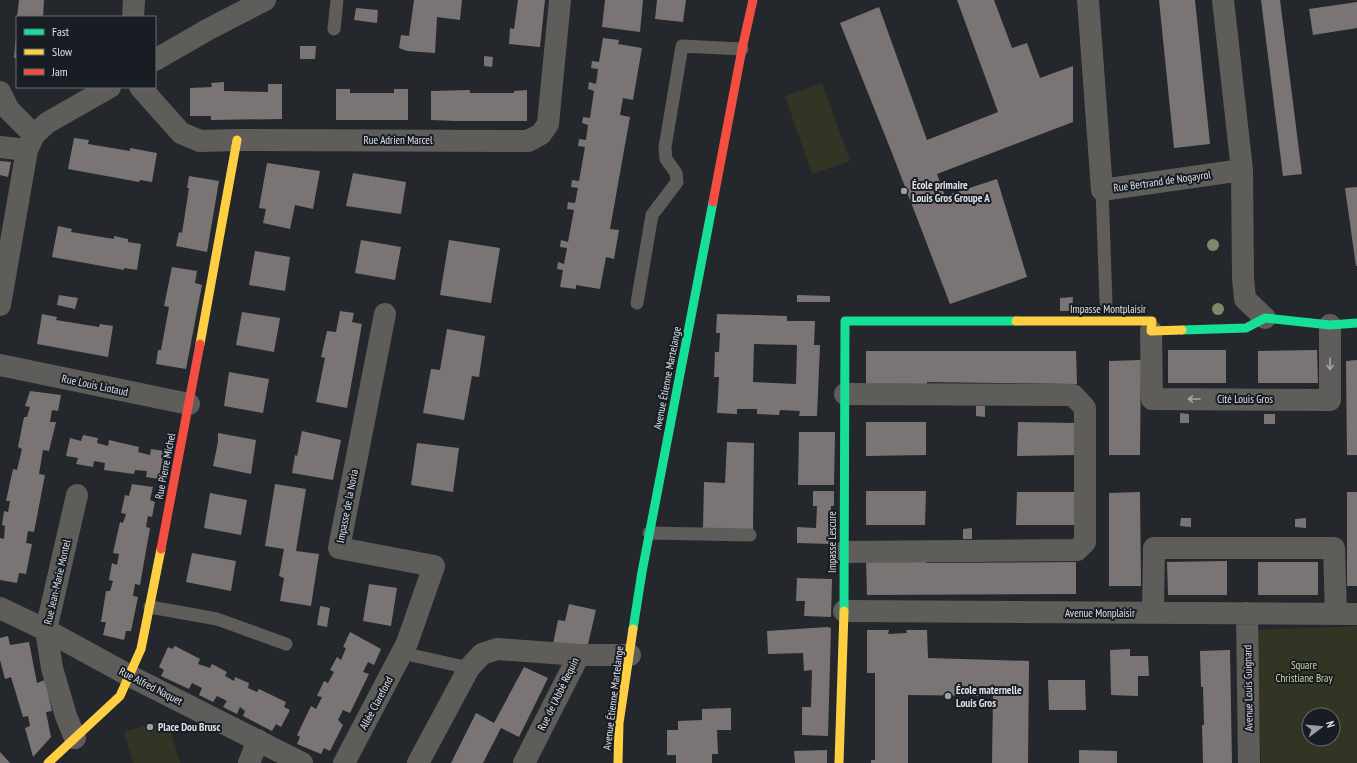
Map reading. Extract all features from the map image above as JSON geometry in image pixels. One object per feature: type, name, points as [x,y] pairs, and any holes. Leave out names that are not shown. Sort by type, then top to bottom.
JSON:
[{"type":"street","points":[[133,16],[134,0]]},
{"type":"street","points":[[156,59],[189,40],[265,0]]},
{"type":"street","name":"Rue Adrien Marcel","points":[[141,88],[181,133],[200,141],[528,141],[541,134],[548,124],[560,0]]},
{"type":"street","name":"Avenue Étienne Martelange","points":[[618,763],[619,723],[649,533],[742,49],[753,0]]},
{"type":"street","name":"Rue Bertrand de Nogayrol","points":[[1088,0],[1102,190],[1242,170]]},
{"type":"street","points":[[1223,0],[1242,170],[1243,278],[1245,299],[1265,318],[1330,325],[1357,323]]},
{"type":"street","points":[[0,305],[31,142],[47,123],[108,88]]},
{"type":"street","points":[[0,92],[8,110],[31,142]]},
{"type":"street","name":"Rue Pierre Michel","points":[[48,763],[120,696],[141,649],[189,404],[237,140]]},
{"type":"street","points":[[0,147],[31,142]]},
{"type":"street","name":"Impasse de la Noria","points":[[385,314],[339,548],[434,566],[404,648]]},
{"type":"street","name":"Impasse Montplaisir","points":[[845,321],[1152,321],[1151,331],[1246,328],[1265,318]]},
{"type":"street","name":"Impasse Lescure","points":[[839,763],[844,611],[845,321]]},
{"type":"street","name":"Cité Louis Gros","points":[[1151,331],[1152,399],[1330,400],[1330,325]]},
{"type":"street","name":"Rue Louis Liotaud","points":[[0,365],[189,404]]},
{"type":"street","points":[[844,552],[1077,550],[1085,542],[1085,408],[1073,395],[845,394]]},
{"type":"street","name":"Rue Jean-Marie Montel","points":[[75,738],[66,716],[52,668],[46,630],[77,495]]},
{"type":"street","points":[[1153,613],[1154,548],[1334,548],[1347,614]]},
{"type":"street","name":"Rue Alfred Naquet","points":[[0,608],[46,630],[130,676],[302,763]]},
{"type":"street","name":"Avenue Monplaisir","points":[[844,611],[1347,614]]},
{"type":"street","name":"Avenue Louis Guignard","points":[[1247,614],[1249,763]]},
{"type":"street","name":"Allée Clarefond","points":[[344,763],[404,648]]},
{"type":"street","name":"Rue de l'Abbé Requin","points":[[469,668],[482,654],[497,649],[579,655],[524,763]]},
{"type":"street","points":[[579,655],[630,655]]},
{"type":"street","points":[[418,763],[469,668]]},
{"type":"street","points":[[249,763],[258,740]]},
{"type":"lane","points":[[334,29],[338,0]]},
{"type":"lane","points":[[637,303],[652,215],[677,182],[676,173],[666,159],[664,147],[682,46],[742,49]]},
{"type":"lane","points":[[1102,190],[1106,302]]},
{"type":"lane","points":[[649,533],[750,535]]},
{"type":"lane","points":[[150,607],[217,619],[286,644]]},
{"type":"lane","points":[[404,648],[469,668]]},
{"type":"green space","points":[[822,83],[850,161],[812,174],[785,96]]},
{"type":"green space","name":"Square Christiane Bray","points":[[1357,626],[1357,763],[1261,763],[1257,630]]},
{"type":"green space","points":[[167,719],[180,763],[133,763],[124,732]]},
{"type":"building","points":[[19,0],[44,0],[43,16],[17,16]]},
{"type":"building","points":[[414,0],[462,0],[460,20],[437,17],[435,53],[407,51],[399,48],[401,35],[409,36]]},
{"type":"building","points":[[518,0],[545,0],[540,47],[509,44],[510,28],[514,29]]},
{"type":"building","points":[[605,0],[643,0],[640,32],[602,27]]},
{"type":"building","points":[[657,0],[686,0],[683,22],[655,19]]},
{"type":"building","points":[[957,0],[994,0],[1012,48],[1027,43],[1040,78],[1073,66],[1073,122],[937,174],[945,196],[997,179],[1027,277],[950,304],[840,23],[879,7],[927,140],[998,112]]},
{"type":"building","points":[[1159,0],[1195,0],[1210,144],[1174,148]]},
{"type":"building","points":[[1261,0],[1280,0],[1302,174],[1283,176]]},
{"type":"building","points":[[1357,2],[1357,28],[1313,35],[1309,9]]},
{"type":"building","points":[[356,8],[378,10],[377,23],[354,20]]},
{"type":"building","points":[[16,37],[16,58],[14,58]]},
{"type":"building","points":[[603,38],[619,40],[618,44],[642,48],[633,100],[623,98],[620,115],[630,117],[610,229],[619,230],[614,259],[606,257],[600,289],[576,285],[576,289],[560,287],[563,270],[557,269],[558,262],[564,264],[567,248],[560,247],[561,240],[568,242],[574,210],[567,209],[568,202],[575,203],[578,188],[571,187],[572,180],[579,181],[585,147],[578,146],[579,139],[586,140],[588,125],[582,123],[583,117],[590,118],[594,91],[588,89],[589,82],[596,84],[598,69],[591,68],[592,61],[599,62]]},
{"type":"building","points":[[300,46],[316,46],[315,59],[300,59]]},
{"type":"building","points":[[484,56],[493,57],[492,67],[484,66]]},
{"type":"building","points":[[224,82],[224,91],[268,92],[268,84],[282,84],[282,119],[211,120],[211,116],[190,116],[190,88],[212,87],[211,83]]},
{"type":"building","points":[[336,89],[350,89],[350,93],[394,93],[394,89],[408,89],[408,120],[336,120]]},
{"type":"building","points":[[470,90],[470,93],[514,93],[514,91],[527,90],[527,121],[431,120],[431,91]]},
{"type":"building","points":[[74,138],[89,140],[88,144],[130,151],[130,148],[157,153],[152,182],[140,180],[139,182],[68,169]]},
{"type":"building","points":[[0,161],[11,162],[8,177],[0,175]]},
{"type":"building","points":[[267,163],[320,171],[313,209],[295,205],[290,229],[263,223],[266,209],[259,208]]},
{"type":"building","points":[[353,173],[406,182],[401,214],[346,206]]},
{"type":"building","points":[[189,176],[219,181],[207,252],[176,246],[179,232],[182,233],[189,188],[187,188]]},
{"type":"building","points":[[1357,187],[1357,266],[1356,266],[1345,188]]},
{"type":"building","points":[[58,226],[72,229],[71,232],[114,239],[114,236],[128,239],[128,242],[141,244],[137,270],[124,268],[124,270],[52,257]]},
{"type":"building","points":[[361,240],[401,247],[395,280],[355,273]]},
{"type":"building","points":[[449,240],[500,248],[491,303],[440,295]]},
{"type":"building","points":[[255,251],[290,257],[285,291],[249,285]]},
{"type":"building","points":[[172,267],[197,271],[195,283],[202,285],[186,369],[156,364],[158,350],[161,350],[169,307],[164,306]]},
{"type":"building","points":[[59,295],[78,298],[75,309],[57,305]]},
{"type":"building","points":[[797,295],[830,296],[830,302],[797,302]]},
{"type":"building","points":[[1073,297],[1072,311],[1060,311],[1060,298]]},
{"type":"building","points":[[340,311],[354,313],[352,322],[362,324],[347,408],[316,402],[325,358],[321,357],[327,331],[336,332]]},
{"type":"building","points":[[242,312],[280,318],[274,352],[236,345]]},
{"type":"building","points":[[42,314],[57,317],[56,320],[99,327],[100,324],[113,326],[108,357],[37,344]]},
{"type":"building","points":[[717,314],[787,316],[787,321],[815,321],[814,345],[820,345],[817,416],[799,416],[800,411],[780,410],[779,415],[757,414],[757,409],[737,409],[737,414],[717,413],[719,377],[714,377],[715,352],[719,352],[720,333],[716,333]],"holes":[[[754,344],[797,345],[796,384],[753,382]]]},
{"type":"building","points":[[447,329],[485,336],[479,377],[472,376],[464,420],[423,413],[431,369],[440,370]]},
{"type":"building","points":[[1168,350],[1226,350],[1226,383],[1168,383]]},
{"type":"building","points":[[1317,350],[1318,383],[1258,383],[1258,351]]},
{"type":"building","points":[[866,351],[1076,351],[1077,384],[927,382],[927,384],[866,384]]},
{"type":"building","points":[[1141,360],[1140,455],[1109,455],[1109,361]]},
{"type":"building","points":[[1357,360],[1357,455],[1347,455],[1346,361]]},
{"type":"building","points":[[229,372],[269,379],[263,413],[224,406]]},
{"type":"building","points":[[30,391],[61,395],[58,411],[52,410],[50,422],[56,422],[49,451],[43,450],[39,474],[45,475],[34,532],[28,531],[26,543],[32,544],[26,574],[19,573],[17,583],[0,580],[0,538],[4,539],[5,526],[2,525],[4,511],[8,512],[10,501],[6,501],[13,469],[17,470],[22,449],[18,447],[24,417],[27,417],[30,407],[25,406]]},
{"type":"building","points":[[976,406],[985,406],[985,417],[976,416]]},
{"type":"building","points":[[1180,413],[1189,414],[1189,423],[1180,423]]},
{"type":"building","points":[[1264,414],[1275,414],[1275,424],[1264,424]]},
{"type":"building","points":[[866,422],[926,422],[926,455],[866,456]]},
{"type":"building","points":[[1018,422],[1076,423],[1076,455],[1017,456]]},
{"type":"building","points":[[302,431],[341,440],[333,480],[292,473],[295,455],[297,456]]},
{"type":"building","points":[[799,432],[835,432],[834,485],[798,485]]},
{"type":"building","points":[[218,433],[256,440],[251,474],[213,466],[218,442]]},
{"type":"building","points":[[83,435],[98,438],[97,443],[108,446],[109,440],[139,447],[138,452],[150,455],[151,449],[164,451],[159,479],[146,477],[147,471],[135,470],[134,474],[104,470],[105,463],[94,461],[93,467],[76,464],[78,458],[66,456],[70,438],[81,441]]},
{"type":"building","points":[[727,442],[754,443],[753,530],[703,529],[704,482],[725,483]]},
{"type":"building","points":[[417,443],[459,448],[453,492],[411,485]]},
{"type":"building","points":[[132,484],[153,487],[150,500],[155,502],[152,517],[148,516],[146,527],[150,528],[140,585],[135,584],[133,596],[138,597],[131,631],[126,631],[124,640],[103,635],[106,622],[101,622],[106,591],[110,591],[113,581],[109,580],[112,563],[117,565],[119,554],[113,553],[120,522],[123,523],[126,514],[121,513],[125,495],[129,496]]},
{"type":"building","points":[[275,484],[306,489],[296,551],[319,554],[311,606],[280,601],[284,578],[279,576],[284,549],[265,546]]},
{"type":"building","points":[[813,491],[834,491],[834,506],[831,506],[830,544],[797,543],[797,527],[816,528],[817,506],[813,506]]},
{"type":"building","points":[[866,491],[926,491],[925,525],[866,525]]},
{"type":"building","points":[[1017,492],[1076,492],[1076,525],[1016,525]]},
{"type":"building","points":[[1140,492],[1141,586],[1109,586],[1109,493]]},
{"type":"building","points":[[1347,492],[1357,492],[1357,586],[1347,586]]},
{"type":"building","points":[[210,493],[247,500],[241,535],[204,528]]},
{"type":"building","points":[[1181,518],[1191,518],[1191,527],[1180,526]]},
{"type":"building","points":[[1306,518],[1306,528],[1295,527],[1295,519]]},
{"type":"building","points":[[972,528],[972,539],[963,539],[963,529]]},
{"type":"building","points":[[192,553],[236,561],[231,591],[186,582]]},
{"type":"building","points":[[866,560],[926,561],[926,563],[1076,562],[1076,594],[867,595]]},
{"type":"building","points":[[1227,561],[1227,595],[1168,595],[1167,562]]},
{"type":"building","points":[[1258,562],[1318,562],[1318,595],[1258,595]]},
{"type":"building","points":[[797,578],[832,579],[831,617],[804,616],[805,601],[796,601]]},
{"type":"building","points":[[369,584],[397,588],[391,626],[363,621]]},
{"type":"building","points":[[569,604],[596,610],[588,644],[553,644],[558,620],[565,621]]},
{"type":"building","points":[[320,606],[330,608],[327,627],[317,625]]},
{"type":"building","points":[[831,628],[828,736],[802,735],[802,707],[811,707],[812,670],[804,671],[803,653],[768,654],[767,631]]},
{"type":"building","points":[[867,630],[889,630],[888,634],[907,633],[906,630],[927,630],[928,658],[1029,661],[1028,763],[992,763],[993,696],[908,695],[908,763],[871,763],[871,760],[875,760],[875,673],[867,673]]},
{"type":"building","points":[[350,632],[381,649],[374,665],[368,662],[363,672],[369,674],[350,713],[343,710],[338,720],[343,725],[330,751],[324,748],[321,754],[297,744],[300,737],[297,735],[311,706],[316,709],[322,697],[317,696],[324,681],[328,683],[334,672],[330,670],[337,657],[341,660],[346,648],[343,647]]},
{"type":"building","points":[[8,636],[10,645],[29,642],[37,683],[45,680],[52,711],[46,712],[51,737],[33,757],[25,728],[30,726],[28,716],[23,717],[11,677],[5,679],[0,660],[0,638]]},
{"type":"building","points":[[175,646],[200,659],[198,664],[210,668],[212,664],[227,672],[225,676],[234,681],[235,677],[249,683],[248,688],[257,692],[259,689],[286,702],[284,707],[290,710],[281,727],[276,724],[272,731],[243,716],[245,711],[240,707],[237,714],[223,707],[227,701],[217,696],[213,702],[199,695],[202,688],[192,683],[189,689],[161,676],[164,670],[159,667],[168,647],[172,649]]},
{"type":"building","points":[[1130,649],[1130,656],[1148,656],[1149,676],[1138,676],[1138,696],[1111,695],[1110,650]]},
{"type":"building","points":[[1230,650],[1232,763],[1203,763],[1203,687],[1201,687],[1200,651]]},
{"type":"building","points":[[524,667],[548,678],[519,737],[501,728],[483,763],[451,763],[476,713],[494,723]]},
{"type":"building","points":[[1048,680],[1085,680],[1086,710],[1049,710]]},
{"type":"building","points":[[731,708],[731,730],[717,730],[718,754],[712,754],[712,763],[676,763],[676,755],[667,755],[667,730],[678,730],[678,721],[702,720],[702,709]]},
{"type":"building","points":[[827,750],[827,763],[795,763],[794,751]]},
{"type":"building","points":[[1079,750],[1117,751],[1117,763],[1079,763]]},
{"type":"building","points":[[0,752],[10,763],[0,763]]},
{"type":"traffic: fast","points":[[633,629],[642,572],[713,202]]},
{"type":"traffic: fast","points":[[1182,330],[1246,328],[1265,318],[1330,325],[1357,323]]},
{"type":"traffic: fast","points":[[844,611],[845,321],[1016,321]]},
{"type":"traffic: slow","points":[[200,344],[237,140]]},
{"type":"traffic: slow","points":[[1016,321],[1152,321],[1151,331],[1182,330]]},
{"type":"traffic: slow","points":[[48,763],[120,696],[141,649],[161,549]]},
{"type":"traffic: slow","points":[[839,763],[844,611]]},
{"type":"traffic: slow","points":[[618,763],[619,723],[633,629]]},
{"type":"traffic: jam","points":[[713,202],[742,49],[753,0]]},
{"type":"traffic: jam","points":[[161,549],[200,344]]},
{"type":"place","name":"École primaire Louis Gros Groupe A","points":[[904,191]]},
{"type":"place","name":"École maternelle Louis Gros","points":[[948,696]]},
{"type":"place","name":"Place Dou Brusc","points":[[150,727]]}]
